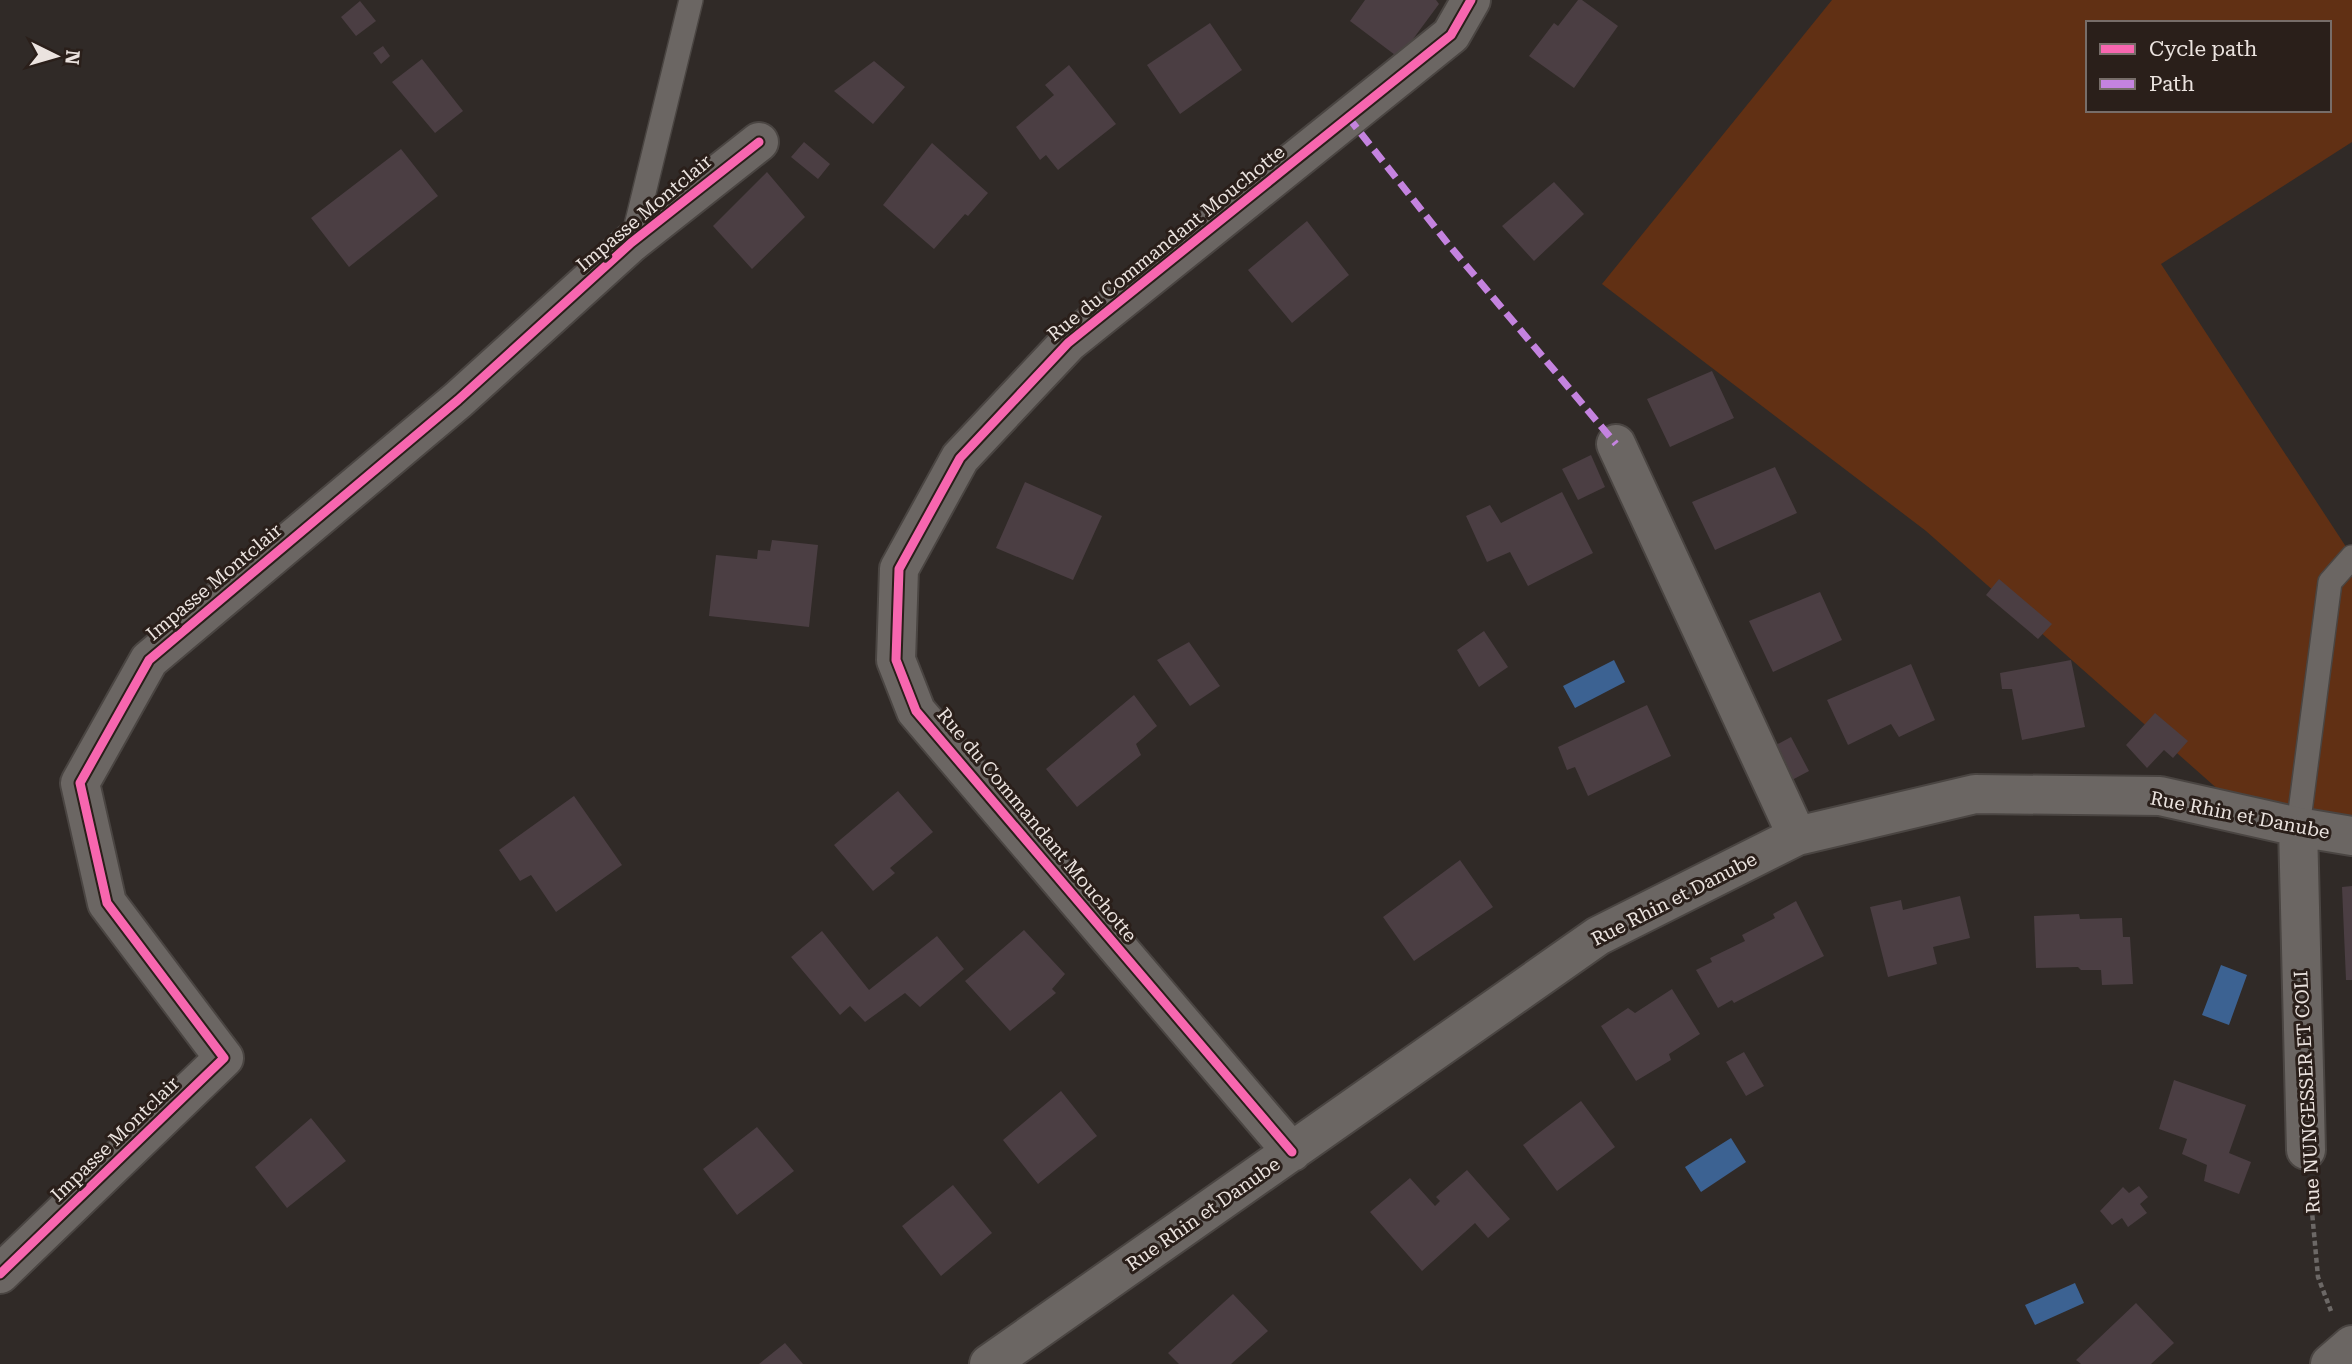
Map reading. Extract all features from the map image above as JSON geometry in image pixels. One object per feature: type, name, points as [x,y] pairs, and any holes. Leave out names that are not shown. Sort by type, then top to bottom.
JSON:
[{"type":"street","name":"Rue du Commandant Mouchotte","points":[[1292,1152],[916,711],[895,660],[898,569],[960,458],[1068,343],[1451,35],[1471,0]]},
{"type":"street","name":"Impasse Montclair","points":[[0,1274],[224,1058],[107,903],[80,783],[149,660],[458,400],[631,243],[759,142]]},
{"type":"street","points":[[1616,444],[1797,836]]},
{"type":"street","name":"Rue Rhin et Danube","points":[[989,1364],[1598,936],[1797,836],[1975,794],[2160,796],[2298,827],[2352,836]]},
{"type":"street","name":"Rue NUNGESSER ET COLI","points":[[2298,827],[2306,1150]]},
{"type":"lane","points":[[631,243],[691,0]]},
{"type":"lane","points":[[2298,827],[2330,582],[2352,557]]},
{"type":"shaded area","points":[[1832,0],[2352,0],[2352,142],[2161,264],[2352,556],[2352,816],[2221,792],[1926,531],[1602,284]]},
{"type":"water","points":[[1614,660],[1625,682],[1575,708],[1563,686]]},
{"type":"water","points":[[2221,965],[2247,975],[2229,1025],[2202,1015]]},
{"type":"water","points":[[1731,1138],[1746,1162],[1701,1192],[1685,1167]]},
{"type":"water","points":[[2075,1283],[2084,1303],[2035,1325],[2025,1305]]},
{"type":"building","points":[[1365,0],[1436,0],[1439,4],[1399,58],[1350,21]]},
{"type":"building","points":[[1578,0],[1582,0],[1618,26],[1574,88],[1529,56],[1554,23],[1558,26]]},
{"type":"building","points":[[360,1],[376,21],[356,36],[341,17]]},
{"type":"building","points":[[1210,23],[1242,70],[1180,114],[1147,65]]},
{"type":"building","points":[[383,46],[390,56],[381,64],[373,53]]},
{"type":"building","points":[[422,59],[463,111],[435,133],[392,82]]},
{"type":"building","points":[[874,61],[905,87],[873,124],[834,91]]},
{"type":"building","points":[[1069,65],[1116,124],[1058,170],[1046,155],[1040,160],[1016,127],[1054,95],[1045,85]]},
{"type":"building","points":[[804,142],[830,164],[818,179],[791,157]]},
{"type":"building","points":[[932,143],[988,193],[934,249],[883,205]]},
{"type":"building","points":[[401,149],[438,196],[349,267],[311,218]]},
{"type":"building","points":[[767,172],[805,217],[752,269],[713,226]]},
{"type":"building","points":[[1554,182],[1584,214],[1534,261],[1502,226]]},
{"type":"building","points":[[1307,221],[1349,275],[1292,323],[1248,270]]},
{"type":"building","points":[[1712,371],[1734,418],[1670,447],[1647,399]]},
{"type":"building","points":[[1591,455],[1605,487],[1578,500],[1562,469]]},
{"type":"building","points":[[1775,467],[1797,513],[1715,550],[1692,502]]},
{"type":"building","points":[[1025,482],[1102,516],[1073,580],[996,548]]},
{"type":"building","points":[[1562,492],[1593,553],[1528,586],[1510,552],[1487,562],[1466,516],[1490,505],[1501,523]]},
{"type":"building","points":[[772,540],[818,545],[809,627],[709,616],[716,555],[757,559],[758,550],[770,551]]},
{"type":"building","points":[[1999,579],[2052,624],[2038,639],[1986,595]]},
{"type":"building","points":[[1820,592],[1842,640],[1773,672],[1749,621]]},
{"type":"building","points":[[1484,631],[1508,667],[1479,687],[1457,650]]},
{"type":"building","points":[[1189,642],[1220,686],[1190,706],[1157,660]]},
{"type":"building","points":[[2071,660],[2085,727],[2022,740],[2012,689],[2002,689],[2000,673]]},
{"type":"building","points":[[1911,664],[1935,720],[1899,737],[1891,724],[1848,745],[1827,700]]},
{"type":"building","points":[[1134,695],[1157,726],[1136,744],[1141,755],[1077,807],[1046,769]]},
{"type":"building","points":[[1647,705],[1671,756],[1588,796],[1575,767],[1567,770],[1558,747]]},
{"type":"building","points":[[2155,713],[2188,741],[2173,758],[2164,750],[2147,768],[2126,745]]},
{"type":"building","points":[[1791,737],[1809,771],[1792,780],[1774,746]]},
{"type":"building","points":[[898,791],[933,832],[890,868],[895,873],[873,891],[834,845]]},
{"type":"building","points":[[574,796],[622,865],[556,912],[531,875],[520,881],[499,850]]},
{"type":"building","points":[[1460,860],[1493,907],[1414,961],[1383,917]]},
{"type":"building","points":[[2352,886],[2352,980],[2346,980],[2342,887]]},
{"type":"building","points":[[1960,896],[1970,938],[1933,947],[1937,964],[1888,977],[1870,907],[1901,900],[1903,910]]},
{"type":"building","points":[[1796,901],[1824,956],[1734,1003],[1732,1000],[1718,1008],[1696,970],[1712,962],[1710,958],[1745,941],[1742,935],[1775,918],[1773,914]]},
{"type":"building","points":[[2079,914],[2080,919],[2122,918],[2123,937],[2130,937],[2133,984],[2102,985],[2101,970],[2081,970],[2078,967],[2036,968],[2034,916]]},
{"type":"building","points":[[1024,930],[1065,974],[1052,989],[1056,993],[1010,1031],[965,981]]},
{"type":"building","points":[[822,931],[869,990],[937,936],[964,969],[920,1007],[905,993],[865,1022],[850,1006],[840,1015],[791,957]]},
{"type":"building","points":[[1672,989],[1700,1034],[1669,1054],[1671,1060],[1636,1081],[1601,1026],[1628,1008],[1635,1013]]},
{"type":"building","points":[[1744,1052],[1764,1086],[1746,1096],[1726,1062]]},
{"type":"building","points":[[2174,1080],[2246,1105],[2229,1153],[2251,1162],[2239,1194],[2204,1181],[2207,1165],[2182,1154],[2187,1139],[2159,1129]]},
{"type":"building","points":[[1061,1091],[1097,1136],[1038,1184],[1003,1140]]},
{"type":"building","points":[[1581,1101],[1615,1147],[1557,1191],[1523,1145]]},
{"type":"building","points":[[311,1118],[346,1161],[287,1208],[255,1167]]},
{"type":"building","points":[[757,1127],[794,1171],[737,1215],[703,1169]]},
{"type":"building","points":[[1467,1170],[1510,1219],[1488,1238],[1475,1223],[1422,1271],[1370,1212],[1410,1178],[1435,1206],[1440,1201],[1436,1197]]},
{"type":"building","points":[[953,1185],[992,1233],[941,1276],[902,1226]]},
{"type":"building","points":[[2139,1186],[2148,1197],[2140,1204],[2147,1213],[2128,1227],[2122,1218],[2112,1225],[2100,1211],[2123,1187],[2129,1193]]},
{"type":"building","points":[[1233,1294],[1268,1331],[1231,1364],[1179,1364],[1168,1353]]},
{"type":"building","points":[[2136,1303],[2174,1343],[2151,1364],[2081,1364],[2076,1360]]},
{"type":"building","points":[[785,1343],[803,1364],[759,1364]]},
{"type":"marked path","points":[[1348,117],[1449,245],[1616,444]]},
{"type":"cycle path","points":[[1292,1152],[916,711],[896,660],[899,569],[960,458],[1068,343],[1451,35],[1471,0]]},
{"type":"cycle path","points":[[0,1274],[224,1058],[107,903],[80,783],[149,660],[458,400],[631,243],[759,142]]}]
